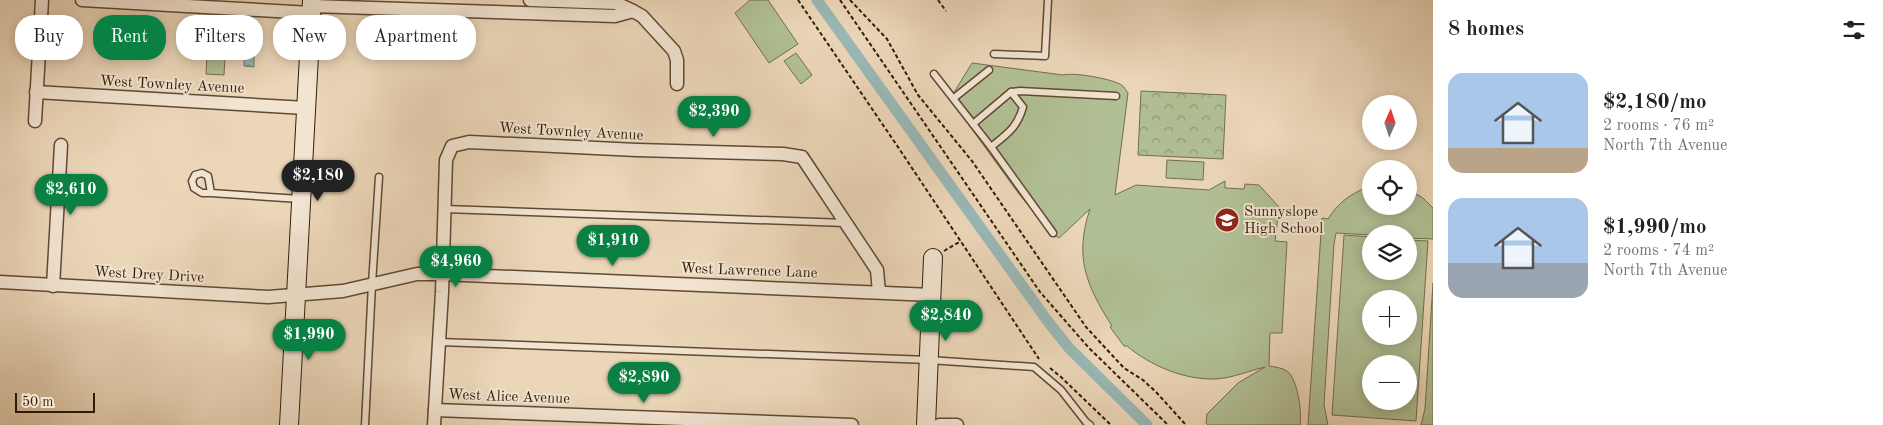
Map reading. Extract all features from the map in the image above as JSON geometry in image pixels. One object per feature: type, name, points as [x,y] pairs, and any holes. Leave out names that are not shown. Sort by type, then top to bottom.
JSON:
[{"type":"main road","points":[[289,425],[311,6]]},
{"type":"main road","points":[[926,425],[933,258]]},
{"type":"street","points":[[35,121],[42,0]]},
{"type":"street","points":[[82,0],[522,13],[616,7]]},
{"type":"street","points":[[522,0],[522,13]]},
{"type":"street","points":[[530,0],[616,7],[633,11],[642,16],[674,51],[677,60],[677,84]]},
{"type":"street","name":"West Townley Avenue","points":[[36,92],[306,108]]},
{"type":"street","name":"West Townley Avenue","points":[[445,209],[446,160],[452,146],[469,142],[637,150],[783,154],[802,157],[877,270],[879,292]]},
{"type":"street","points":[[54,286],[61,145]]},
{"type":"street","points":[[434,425],[445,209]]},
{"type":"street","name":"West Lawrence Lane","points":[[297,295],[343,290],[417,274],[932,294]]},
{"type":"street","name":"West Drey Drive","points":[[0,282],[268,297],[297,295]]},
{"type":"street","name":"West Alice Avenue","points":[[435,410],[852,425]]},
{"type":"street","points":[[939,425],[957,425]]},
{"type":"lane","points":[[994,54],[1045,56],[1048,0]]},
{"type":"lane","points":[[954,98],[989,70]]},
{"type":"lane","points":[[934,74],[991,147],[1053,233]]},
{"type":"lane","points":[[973,124],[1011,92],[1116,96]]},
{"type":"lane","points":[[991,147],[1014,128],[1020,118],[1023,107],[1011,92]]},
{"type":"lane","points":[[365,425],[372,284],[380,177]]},
{"type":"lane","points":[[211,193],[301,199]]},
{"type":"lane","points":[[445,209],[846,223]]},
{"type":"lane","points":[[439,342],[929,360],[1034,367],[1061,390],[1090,425]]},
{"type":"path","points":[[798,0],[1043,364]]},
{"type":"path","points":[[840,0],[1040,292],[1088,348],[1168,425]]},
{"type":"path","points":[[850,0],[887,40],[918,95],[972,162],[1086,327],[1124,368],[1143,380],[1186,425]]},
{"type":"path","points":[[938,0],[946,11]]},
{"type":"path","points":[[933,258],[942,258],[943,252],[961,241]]},
{"type":"path","points":[[1048,367],[1111,425]]},
{"type":"green space","points":[[750,0],[768,0],[798,44],[769,63],[735,13]]},
{"type":"green space","points":[[796,53],[812,75],[801,84],[784,61]]},
{"type":"green space","points":[[207,60],[225,60],[224,75],[206,74]]},
{"type":"green space","points":[[972,63],[1063,75],[1075,74],[1112,81],[1123,86],[1128,93],[1115,195],[1136,185],[1209,190],[1225,181],[1225,188],[1244,189],[1245,184],[1259,185],[1279,207],[1275,241],[1287,242],[1282,333],[1270,333],[1269,366],[1285,370],[1291,375],[1300,405],[1300,425],[1208,425],[1206,423],[1207,414],[1238,383],[1265,367],[1234,376],[1204,379],[1168,370],[1124,346],[1110,327],[1112,326],[1095,297],[1085,270],[1083,242],[1090,209],[1059,238],[1051,233],[1019,194],[950,99]]},
{"type":"green space","points":[[1141,91],[1226,95],[1223,159],[1138,155]]},
{"type":"green space","points":[[1167,160],[1204,162],[1203,180],[1166,178]]},
{"type":"green space","points":[[1362,190],[1362,215],[1417,215],[1417,195],[1423,198],[1433,208],[1433,239],[1417,238],[1417,225],[1362,225],[1362,234],[1336,233],[1324,405],[1328,425],[1308,425],[1322,218],[1328,219],[1336,208]]},
{"type":"green space","points":[[1344,235],[1362,236],[1362,280],[1417,280],[1417,240],[1428,241],[1417,406],[1417,355],[1362,355],[1362,410],[1417,410],[1416,421],[1332,415]]},
{"type":"green space","points":[[1433,283],[1433,425],[1421,425],[1425,409]]},
{"type":"water","points":[[244,60],[254,60],[254,67],[244,66]]},
{"type":"waterway","points":[[817,0],[1049,323],[1069,348],[1147,425]]},
{"type":"place","name":"Sunnyslope High School","points":[[1227,220]]}]
